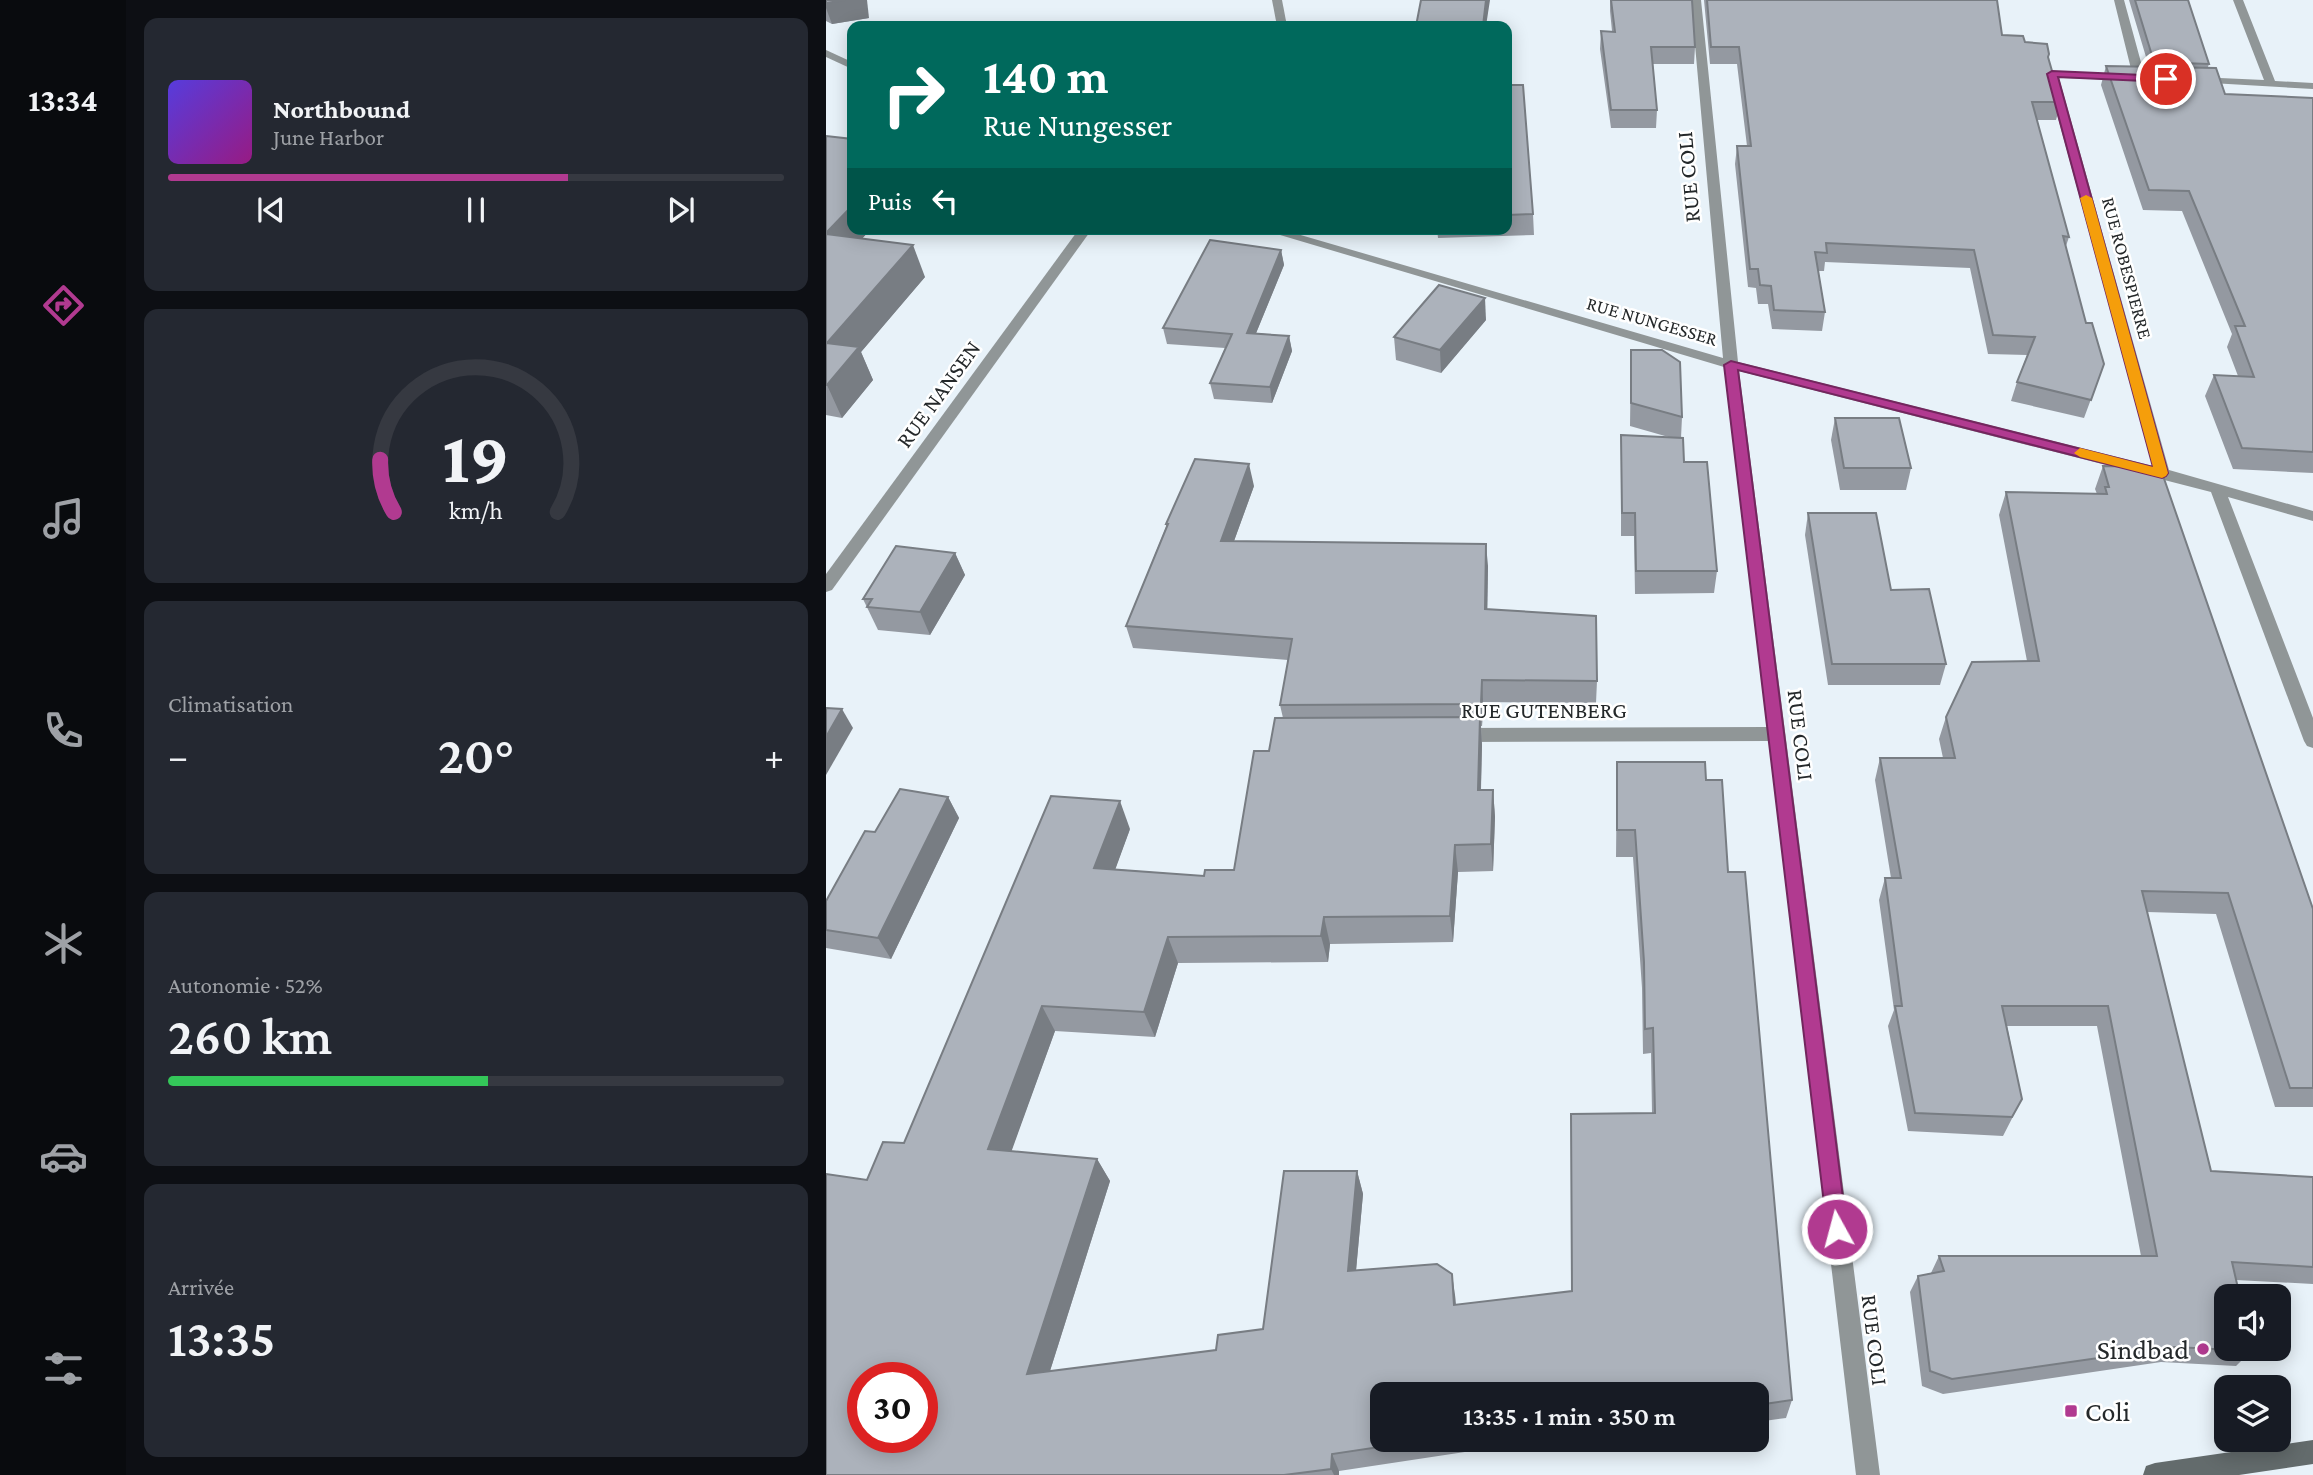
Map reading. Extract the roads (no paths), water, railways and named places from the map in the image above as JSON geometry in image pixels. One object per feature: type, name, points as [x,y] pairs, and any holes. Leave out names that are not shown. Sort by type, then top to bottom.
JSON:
[{"type":"main road","points":[[2155,1475],[2313,1452]]},
{"type":"street","points":[[1277,0],[1281,21]]},
{"type":"street","name":"RUE COLI","points":[[1696,0],[1731,365],[1868,1475]]},
{"type":"street","points":[[2119,0],[2139,77],[2152,78]]},
{"type":"street","points":[[2238,0],[2271,84]]},
{"type":"street","points":[[826,53],[847,64]]},
{"type":"street","name":"RUE ROBESPIERRE","points":[[2139,77],[2052,74],[2162,473]]},
{"type":"street","points":[[2179,79],[2313,86]]},
{"type":"street","name":"RUE NANSEN","points":[[826,586],[1082,235]]},
{"type":"street","name":"RUE NUNGESSER","points":[[1288,235],[1731,365],[2162,473],[2313,516]]},
{"type":"street","points":[[1322,235],[1325,245]]},
{"type":"street","points":[[2218,491],[2313,741]]},
{"type":"street","name":"RUE GUTENBERG","points":[[1448,735],[1776,734]]},
{"type":"place","name":"Sindbad","points":[[2203,1349]]},
{"type":"place","name":"Coli","points":[[2071,1411]]}]
